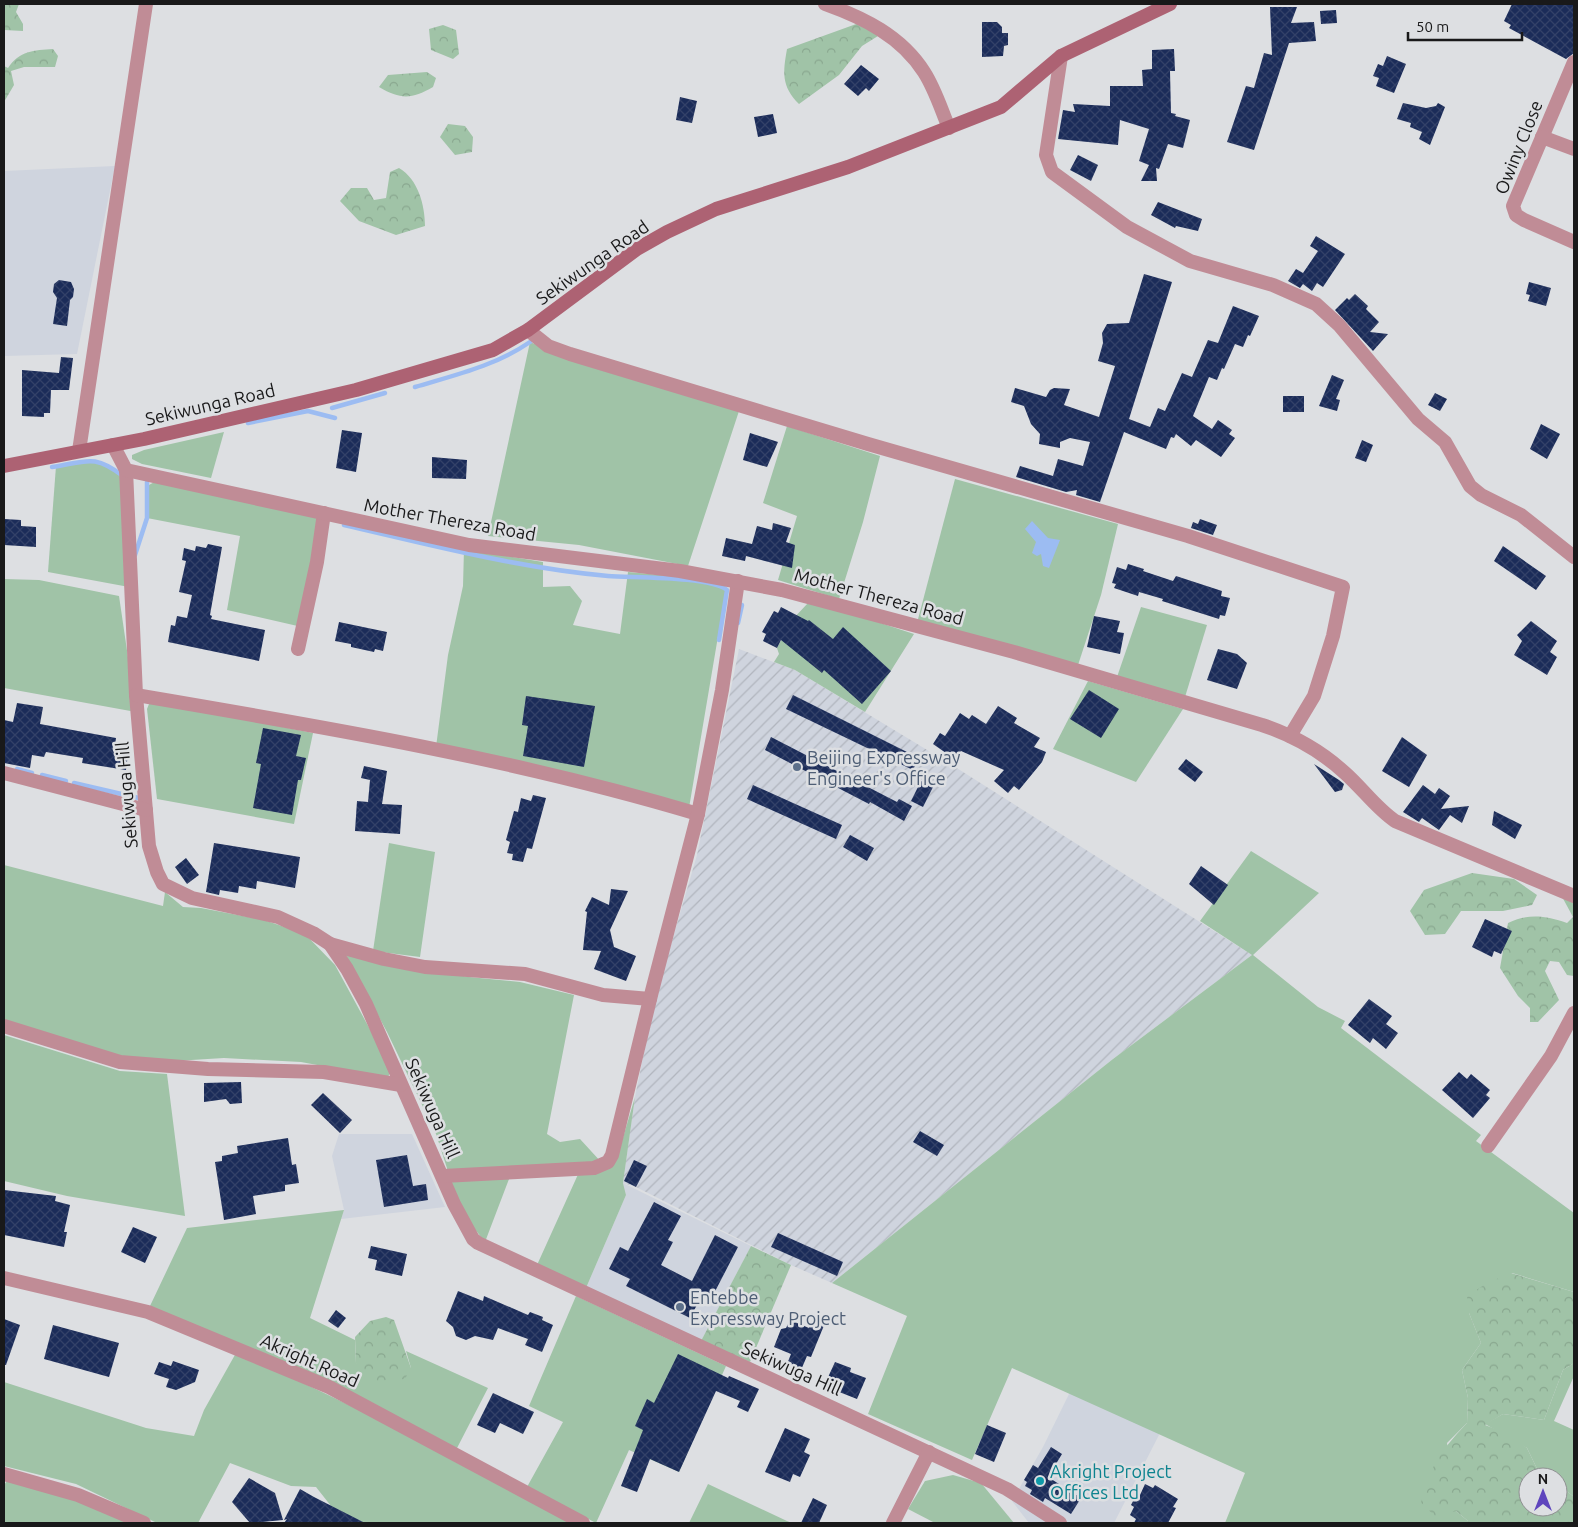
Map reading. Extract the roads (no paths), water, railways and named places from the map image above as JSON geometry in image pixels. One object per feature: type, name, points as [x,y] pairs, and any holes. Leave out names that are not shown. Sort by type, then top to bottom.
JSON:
[{"type":"main road","name":"Sekiwunga Road","points":[[4,466],[113,445],[356,390],[438,368],[493,350],[528,330],[637,249],[682,225],[716,209],[848,167],[1001,107],[1061,56],[1170,4]]},
{"type":"street","points":[[79,451],[146,4]]},
{"type":"street","points":[[830,5],[872,24],[909,53],[926,77],[949,128]]},
{"type":"street","points":[[1061,56],[1046,155],[1052,172],[1127,226],[1190,261],[1273,285],[1316,304],[1339,325],[1418,419],[1445,442],[1470,486],[1481,495],[1521,515],[1574,557]]},
{"type":"street","name":"Owiny Close","points":[[1574,62],[1513,206],[1516,215],[1524,220],[1574,242]]},
{"type":"street","points":[[1542,136],[1574,149]]},
{"type":"street","points":[[528,330],[548,346],[570,354],[868,444],[1188,536],[1342,586],[1333,636],[1314,696],[1290,736]]},
{"type":"street","points":[[113,445],[126,470]]},
{"type":"street","name":"Mother Thereza Road","points":[[126,470],[477,546],[671,570],[782,590],[1014,652],[1262,725],[1290,736],[1322,755],[1344,772],[1379,809],[1395,821],[1574,896]]},
{"type":"street","name":"Sekiwuga Hill","points":[[126,470],[136,695],[152,860],[163,884],[192,898],[278,917],[313,933],[330,944],[347,969],[366,1004],[469,1234],[478,1244],[1007,1489],[1060,1523]]},
{"type":"street","points":[[298,649],[317,562],[324,514]]},
{"type":"street","points":[[443,1176],[594,1168],[608,1162],[612,1155],[650,998],[698,814],[722,690],[738,581]]},
{"type":"street","points":[[136,695],[293,722],[426,748],[590,784],[698,814]]},
{"type":"street","points":[[4,773],[146,810]]},
{"type":"street","points":[[330,944],[384,959],[425,967],[525,974],[604,995],[650,998]]},
{"type":"street","points":[[1488,1146],[1552,1056],[1574,1013]]},
{"type":"street","points":[[4,1026],[120,1062],[208,1069],[315,1071],[401,1085]]},
{"type":"street","name":"Akright Road","points":[[4,1278],[148,1312],[329,1387],[583,1523]]},
{"type":"street","points":[[893,1523],[929,1452]]},
{"type":"street","points":[[4,1474],[78,1495],[144,1523]]},
{"type":"water","points":[[1032,521],[1048,538],[1060,540],[1049,568],[1043,566],[1041,554],[1037,556],[1032,553],[1036,542],[1025,529]]},
{"type":"waterway","points":[[415,387],[489,364],[530,342]]},
{"type":"waterway","points":[[332,408],[385,393]]},
{"type":"waterway","points":[[248,423],[308,411],[335,418]]},
{"type":"waterway","points":[[52,467],[89,461],[104,464],[123,476]]},
{"type":"waterway","points":[[135,555],[147,518],[147,482]]},
{"type":"waterway","points":[[344,525],[508,562],[608,576],[670,578],[718,585],[727,590],[719,640]]},
{"type":"waterway","points":[[738,623],[742,605]]},
{"type":"waterway","points":[[17,769],[32,773]]},
{"type":"waterway","points":[[42,775],[66,781]]},
{"type":"waterway","points":[[74,783],[143,799]]},
{"type":"place","name":"Beijing Expressway Engineer's Office","points":[[797,767]]},
{"type":"place","name":"Entebbe Expressway Project","points":[[680,1307]]},
{"type":"place","name":"Akright Project Offices Ltd","points":[[1040,1481]]}]
